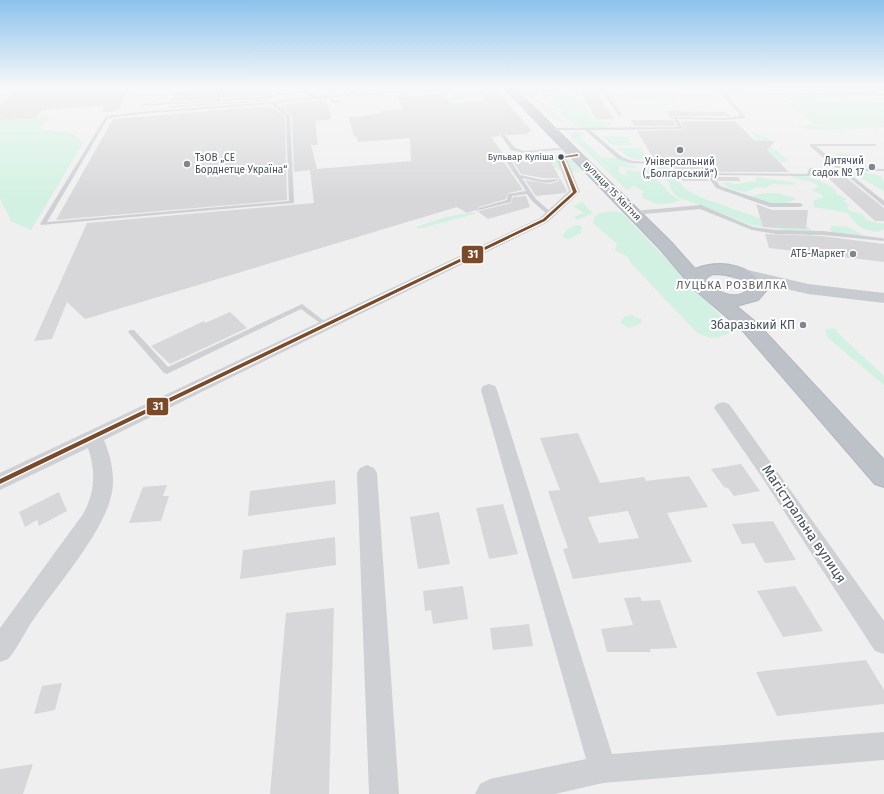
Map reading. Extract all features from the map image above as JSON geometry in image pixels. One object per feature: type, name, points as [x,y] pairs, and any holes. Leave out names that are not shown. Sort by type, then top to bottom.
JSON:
[{"type":"highway","name":"вулиця 15 Квітня","points":[[547,124],[665,245],[704,288],[750,327],[884,477]]},
{"type":"highway","name":"вулиця 15 Квітня","points":[[665,245],[689,257],[734,271],[752,281],[757,290],[752,296]]},
{"type":"highway","points":[[734,271],[711,269],[699,274],[704,288],[734,300],[752,296]]},
{"type":"highway","points":[[750,327],[746,313],[752,296]]},
{"type":"main road","points":[[734,271],[808,289]]},
{"type":"main road","points":[[752,296],[782,289],[808,289],[884,298]]},
{"type":"street","points":[[0,482],[544,220],[575,192],[561,157],[574,152]]},
{"type":"street","points":[[489,390],[603,769]]},
{"type":"street","name":"Магістральна вулиця","points":[[723,408],[766,468],[884,642]]},
{"type":"street","points":[[0,650],[22,614],[77,540],[100,502],[103,471],[98,448],[93,438]]},
{"type":"street","points":[[367,473],[384,794]]},
{"type":"street","points":[[490,794],[603,769],[884,746]]},
{"type":"lane","points":[[103,124],[43,224],[292,202],[288,124]]},
{"type":"lane","points":[[552,129],[681,128],[678,124]]},
{"type":"lane","points":[[586,129],[620,158],[632,162],[701,165],[718,187],[770,205],[800,205]]},
{"type":"lane","points":[[502,134],[513,149],[524,152],[574,152]]},
{"type":"lane","points":[[874,145],[812,145],[884,204]]},
{"type":"lane","points":[[499,159],[574,152]]},
{"type":"lane","points":[[507,159],[534,200],[550,214]]},
{"type":"lane","points":[[708,174],[809,175],[810,169],[884,170]]},
{"type":"lane","points":[[519,176],[544,181],[556,180]]},
{"type":"lane","points":[[480,208],[508,201],[510,195],[529,192]]},
{"type":"lane","points":[[634,213],[701,207],[752,228],[776,232],[823,233],[882,240]]},
{"type":"lane","points":[[132,332],[168,370],[302,306],[326,325]]},
{"type":"green space","points":[[0,124],[44,124],[40,129],[72,133],[83,143],[31,230],[12,222],[0,199]]},
{"type":"green space","points":[[573,124],[611,124],[600,128],[577,126]]},
{"type":"green space","points":[[884,125],[884,128],[811,130],[797,126]]},
{"type":"green space","points":[[576,131],[587,133],[579,136],[602,158],[621,160],[637,168],[618,167],[619,173],[629,177],[625,172],[628,170],[646,173],[660,182],[671,195],[681,201],[659,204],[642,197],[643,191],[634,186],[627,190],[574,140],[570,135]]},
{"type":"green space","points":[[753,132],[772,140],[770,146],[790,161],[774,163],[757,143]]},
{"type":"green space","points":[[602,136],[627,137],[632,145],[612,145]]},
{"type":"green space","points":[[616,148],[641,148],[648,160],[632,159]]},
{"type":"green space","points":[[845,153],[858,157],[859,163],[867,165],[869,169],[857,169],[851,163],[841,159],[837,154]]},
{"type":"green space","points":[[538,155],[558,155],[566,157],[574,162],[579,168],[580,172],[569,172],[553,168],[538,160]]},
{"type":"green space","points":[[654,165],[669,167],[672,169],[684,188],[700,197],[756,217],[806,226],[810,228],[813,235],[811,236],[752,225],[681,199],[675,195],[668,181],[646,172],[645,169]]},
{"type":"green space","points":[[857,170],[881,176],[884,182],[884,191],[863,179],[849,175]]},
{"type":"green space","points":[[793,175],[810,177],[827,184],[836,191],[836,194],[847,199],[843,201],[849,205],[847,208],[849,211],[862,214],[866,220],[884,224],[884,229],[876,232],[871,231],[856,223],[848,213],[813,207],[814,200],[823,198],[822,195],[812,190],[819,186],[792,177]]},
{"type":"green space","points":[[758,177],[796,183],[793,185],[773,184],[766,188],[757,187],[747,192],[731,189],[723,183],[726,182],[736,184],[750,181],[756,182],[757,180],[755,178]]},
{"type":"green space","points":[[778,193],[796,198],[786,203],[775,203],[752,198],[755,195]]},
{"type":"green space","points":[[582,202],[593,213],[577,220],[574,217],[584,213],[573,206]]},
{"type":"green space","points":[[613,211],[622,213],[735,331],[716,338],[707,337],[696,332],[630,262],[628,257],[615,250],[617,244],[593,223],[595,216],[600,213]]},
{"type":"green space","points":[[475,212],[478,213],[422,228],[416,227],[445,217]]},
{"type":"green space","points":[[577,225],[582,226],[581,233],[569,239],[562,237],[567,229]]},
{"type":"green space","points":[[832,226],[848,227],[863,235],[860,239],[840,236],[829,230]]},
{"type":"green space","points":[[632,315],[642,320],[641,323],[629,328],[620,323],[625,316]]},
{"type":"green space","points":[[834,328],[884,376],[884,385],[827,337],[825,329]]},
{"type":"building","name":"ТзОВ „СЕ Борднетце Україна“","points":[[110,124],[285,124],[287,200],[56,220]]},
{"type":"building","points":[[292,124],[315,124],[318,145],[311,145],[317,169],[411,161],[410,138],[358,142],[357,136],[354,137],[351,124],[526,124],[532,131],[527,132],[529,134],[507,135],[501,132],[499,134],[500,136],[491,137],[505,156],[497,157],[496,159],[504,162],[523,190],[508,193],[506,199],[479,207],[478,210],[511,203],[513,197],[526,196],[530,207],[488,219],[476,210],[467,213],[457,207],[85,319],[67,302],[52,339],[34,341],[87,223],[314,203],[310,170],[294,172]]},
{"type":"building","points":[[633,124],[675,124],[676,126],[634,126]]},
{"type":"building","points":[[682,124],[738,124],[755,141],[775,141],[767,150],[789,172],[710,172],[701,162],[669,161],[667,158],[653,158],[637,131],[681,130],[684,128]]},
{"type":"building","points":[[548,157],[567,191],[565,193],[536,196],[525,180],[550,184],[559,181],[559,178],[543,178],[521,174],[513,161]]},
{"type":"building","points":[[673,166],[699,167],[709,181],[683,181]]},
{"type":"building","points":[[825,175],[844,175],[884,208],[884,221],[875,221]]},
{"type":"building","points":[[715,177],[738,177],[741,181],[718,181]]},
{"type":"building","points":[[756,204],[772,210],[808,210],[806,229],[763,227]]},
{"type":"building","name":"АТБ-Маркет","points":[[765,234],[822,236],[884,244],[884,262],[769,248]]},
{"type":"building","points":[[230,312],[247,328],[170,364],[151,346],[204,321],[205,323]]},
{"type":"building","points":[[578,433],[600,483],[644,477],[646,481],[689,476],[708,507],[667,513],[692,562],[573,579],[563,549],[568,548],[548,491],[560,490],[540,438]],"holes":[[[628,511],[639,538],[599,543],[588,517]]]},
{"type":"building","points":[[741,464],[760,491],[734,496],[728,488],[724,487],[711,469]]},
{"type":"building","points":[[335,480],[336,504],[248,516],[250,491]]},
{"type":"building","points":[[167,485],[163,496],[169,496],[161,521],[129,523],[143,487]]},
{"type":"building","points":[[59,492],[67,511],[39,526],[37,520],[25,527],[19,512]]},
{"type":"building","points":[[503,504],[518,554],[489,559],[476,508]]},
{"type":"building","points":[[439,512],[450,564],[418,569],[410,517]]},
{"type":"building","points":[[773,521],[796,560],[765,563],[754,543],[742,544],[732,524]]},
{"type":"building","points":[[335,537],[336,565],[240,579],[243,550]]},
{"type":"building","points":[[463,586],[468,619],[433,624],[431,610],[425,611],[423,591]]},
{"type":"building","points":[[795,586],[823,631],[783,637],[757,591]]},
{"type":"building","points":[[640,597],[642,601],[660,600],[677,648],[650,649],[651,652],[607,652],[601,629],[633,625],[624,598]]},
{"type":"building","points":[[334,608],[329,794],[270,794],[286,613]]},
{"type":"building","points":[[529,624],[533,646],[493,650],[490,628]]},
{"type":"building","points":[[866,660],[884,690],[884,704],[777,716],[756,672]]},
{"type":"building","points":[[62,683],[55,710],[34,714],[42,686]]},
{"type":"building","points":[[33,764],[23,794],[0,794],[0,769]]},
{"type":"transit line","name":"31","points":[[0,482],[544,220],[575,192],[561,157],[577,155]]},
{"type":"place","name":"Універсальний („Болгарський“)","points":[[680,150]]},
{"type":"place","name":"Бульвар Куліша","points":[[561,157]]},
{"type":"place","name":"ТзОВ „СЕ Борднетце Україна“","points":[[187,164]]},
{"type":"place","name":"Дитячий садок № 17","points":[[872,167]]},
{"type":"place","name":"АТБ-Маркет","points":[[853,254]]},
{"type":"place","name":"Збаразький КП","points":[[803,325]]},
{"type":"district","name":"ЛУЦЬКА РОЗВИЛКА","points":[[732,285]]}]
